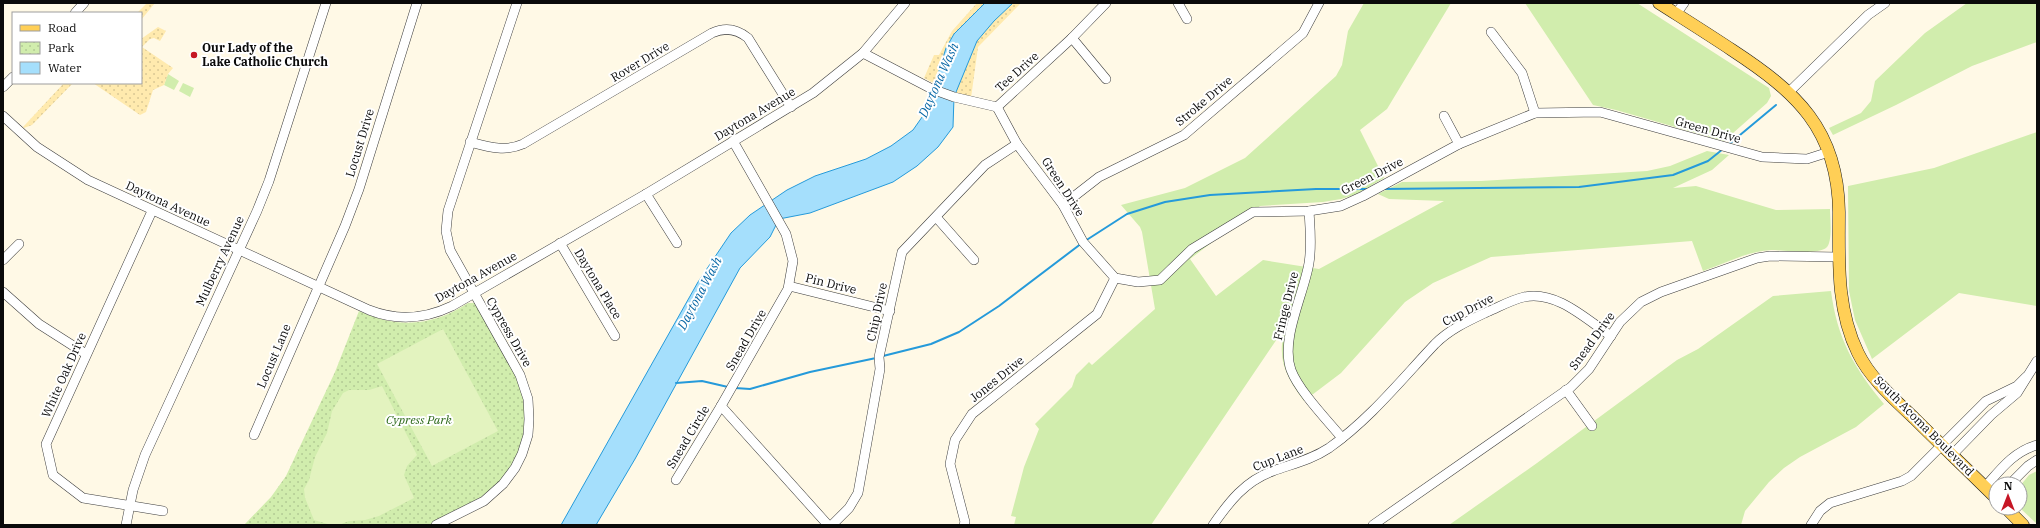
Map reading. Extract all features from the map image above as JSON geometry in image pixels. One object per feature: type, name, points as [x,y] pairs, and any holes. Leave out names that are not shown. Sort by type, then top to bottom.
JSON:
[{"type":"main road","name":"South Acoma Boulevard","points":[[1659,3],[1767,73],[1790,92],[1804,107],[1816,125],[1828,152],[1836,182],[1839,200],[1840,288],[1843,312],[1849,333],[1861,358],[1879,383],[1988,490]]},
{"type":"main road","points":[[2014,516],[2023,525]]},
{"type":"street","points":[[76,12],[84,3]]},
{"type":"street","name":"Mulberry Avenue","points":[[126,525],[144,454],[257,211],[269,181],[326,3]]},
{"type":"street","name":"Locust Drive","points":[[317,287],[345,226],[359,189],[417,3]]},
{"type":"street","name":"Cypress Drive","points":[[436,525],[484,501],[500,488],[518,464],[528,435],[529,409],[522,379],[452,254],[446,230],[448,211],[517,3]]},
{"type":"street","name":"Daytona Avenue","points":[[3,116],[30,141],[74,172],[152,211],[369,310],[399,317],[423,316],[438,313],[474,293],[646,194],[791,107],[812,93],[863,53],[905,3]]},
{"type":"street","name":"Tee Drive","points":[[863,53],[932,89],[954,97],[997,107],[1072,38],[1106,3]]},
{"type":"street","points":[[1178,3],[1187,19]]},
{"type":"street","name":"Stroke Drive","points":[[1063,205],[1098,177],[1184,135],[1303,33],[1319,3]]},
{"type":"street","points":[[1676,14],[1684,3]]},
{"type":"street","points":[[1790,92],[1868,16],[1885,3]]},
{"type":"street","name":"Rover Drive","points":[[470,142],[499,149],[523,144],[710,34],[722,30],[737,31],[748,38],[791,107]]},
{"type":"street","points":[[1491,32],[1522,73],[1535,113]]},
{"type":"street","points":[[1072,38],[1106,79]]},
{"type":"street","points":[[3,87],[12,78]]},
{"type":"street","name":"Green Drive","points":[[997,107],[1017,144],[1032,161],[1063,205],[1083,242],[1115,278],[1138,282],[1160,280],[1192,249],[1253,212],[1309,211],[1340,206],[1363,196],[1459,144],[1535,113],[1600,112],[1762,157],[1808,159],[1828,152]]},
{"type":"street","points":[[1444,116],[1459,144]]},
{"type":"street","name":"Snead Drive","points":[[721,406],[789,286],[793,261],[789,239],[779,218],[733,141]]},
{"type":"street","name":"Chip Drive","points":[[832,525],[849,508],[858,493],[880,369],[879,357],[902,252],[985,165],[1017,144]]},
{"type":"street","points":[[646,194],[677,243]]},
{"type":"street","name":"White Oak Drive","points":[[152,211],[46,444],[53,475],[83,498],[163,511]]},
{"type":"street","name":"Fringe Drive","points":[[1309,211],[1311,236],[1310,262],[1290,338],[1288,357],[1291,370],[1298,382],[1342,438]]},
{"type":"street","points":[[936,217],[974,260]]},
{"type":"street","name":"Daytona Place","points":[[560,243],[615,336]]},
{"type":"street","points":[[3,260],[19,244]]},
{"type":"street","name":"Snead Drive","points":[[1373,525],[1566,390],[1588,369],[1630,312],[1654,295],[1752,260],[1770,256],[1839,257]]},
{"type":"street","name":"Jones Drive","points":[[964,525],[965,522],[950,464],[955,440],[972,414],[1097,314],[1115,278]]},
{"type":"street","name":"Pin Drive","points":[[789,286],[890,312]]},
{"type":"street","name":"Locust Lane","points":[[254,435],[317,287]]},
{"type":"street","points":[[3,292],[39,324],[86,354]]},
{"type":"street","name":"Cup Drive","points":[[1342,438],[1369,415],[1447,333],[1467,322],[1520,298],[1536,296],[1553,299],[1611,336]]},
{"type":"street","points":[[1952,455],[1991,415],[2014,396],[2037,361]]},
{"type":"street","points":[[1811,525],[1820,511],[1830,503],[1908,478],[1916,472],[1986,401],[2017,386],[2026,377]]},
{"type":"street","points":[[1566,390],[1592,426]]},
{"type":"street","points":[[721,406],[828,525]]},
{"type":"street","name":"Snead Circle","points":[[676,480],[721,406]]},
{"type":"street","name":"Cup Lane","points":[[1213,525],[1235,495],[1253,481],[1273,471],[1308,460],[1342,438]]},
{"type":"street","points":[[1985,487],[2014,456],[2025,449],[2037,445]]},
{"type":"street","points":[[2018,476],[2037,460]]},
{"type":"green space","points":[[1364,3],[1451,3],[1387,109],[1360,130],[1384,178],[1357,194],[1341,199],[1323,202],[1260,206],[1190,259],[1216,296],[1263,260],[1319,269],[1444,201],[1389,199],[1378,194],[1402,182],[1481,181],[1647,171],[1670,166],[1707,151],[1729,155],[1712,170],[1673,188],[1696,186],[1776,210],[1830,209],[1831,224],[1830,241],[1828,245],[1826,248],[1815,251],[1762,251],[1745,255],[1703,271],[1692,241],[1491,257],[1433,283],[1405,302],[1341,373],[1304,401],[1289,379],[1283,364],[1283,337],[1279,336],[1151,525],[1014,525],[1016,517],[1011,516],[1024,467],[1039,429],[1035,424],[1072,387],[1076,375],[1089,362],[1092,365],[1155,309],[1142,232],[1140,227],[1121,205],[1185,188],[1245,158],[1336,76],[1342,65],[1348,31]]},
{"type":"green space","points":[[1525,3],[1637,3],[1769,88],[1771,96],[1767,103],[1724,141],[1616,110],[1593,105]]},
{"type":"green space","points":[[1967,3],[2037,3],[2037,42],[1972,66],[1833,135],[1829,128],[1861,113],[1871,101],[1875,81],[1925,33]]},
{"type":"green space","points":[[168,74],[179,81],[174,90],[164,85]]},
{"type":"green space","points":[[183,83],[194,88],[190,97],[179,91]]},
{"type":"green space","points":[[2037,132],[2037,306],[1959,293],[1872,359],[1855,320],[1849,291],[1848,186],[1934,168]]},
{"type":"green space","points":[[1831,291],[1842,338],[1848,352],[1873,391],[1884,404],[1856,427],[1800,457],[1784,468],[1769,482],[1745,511],[1741,525],[1449,525],[1537,463],[1677,360],[1698,349],[1773,296]]},
{"type":"green space","name":"Cypress Park","points":[[468,303],[475,303],[519,381],[525,406],[523,439],[519,454],[504,478],[481,497],[429,525],[244,525],[271,497],[286,476],[335,372],[359,311],[387,321],[415,322],[442,316],[455,311]]},
{"type":"green space","points":[[443,329],[498,431],[432,466],[377,364]]},
{"type":"green space","points":[[382,386],[417,455],[407,466],[404,475],[414,498],[379,516],[365,520],[349,521],[339,525],[331,525],[314,520],[305,498],[304,489],[309,480],[315,457],[327,433],[332,411],[343,393],[349,390],[369,390]]},
{"type":"green space","points":[[2037,471],[2037,524],[2028,516],[2029,475]]},
{"type":"sand","points":[[147,3],[155,3],[142,19],[142,12],[138,12]]},
{"type":"sand","points":[[977,3],[1021,3],[978,47],[971,98],[947,90],[924,78],[934,55],[939,55],[952,31]]},
{"type":"sand","points":[[158,27],[166,31],[160,41],[154,38],[150,39],[142,47],[142,38]]},
{"type":"sand","points":[[142,47],[173,68],[168,74],[164,85],[153,90],[146,112],[140,115],[94,84],[142,84]]},
{"type":"sand","points":[[63,84],[72,84],[32,125],[23,127]]},
{"type":"water","name":"Daytona Wash","points":[[985,3],[1013,3],[994,21],[977,41],[954,97],[953,127],[938,147],[917,166],[893,182],[810,213],[779,219],[770,237],[740,268],[635,459],[596,525],[561,525],[698,282],[731,233],[750,215],[787,190],[815,176],[866,159],[891,146],[913,130],[927,110],[946,48],[954,34]]},
{"type":"waterway","points":[[1728,145],[1776,105]]},
{"type":"waterway","points":[[1383,189],[1579,187],[1673,175],[1708,161],[1723,149]]},
{"type":"waterway","points":[[1085,241],[1127,214],[1165,202],[1210,195],[1316,189],[1368,189]]},
{"type":"waterway","points":[[883,356],[931,344],[959,332],[999,306],[1082,243]]},
{"type":"waterway","points":[[735,388],[750,389],[810,372],[876,358]]},
{"type":"waterway","points":[[676,383],[702,381],[728,387]]},
{"type":"place","name":"Our Lady of the Lake Catholic Church","points":[[194,55]]}]
